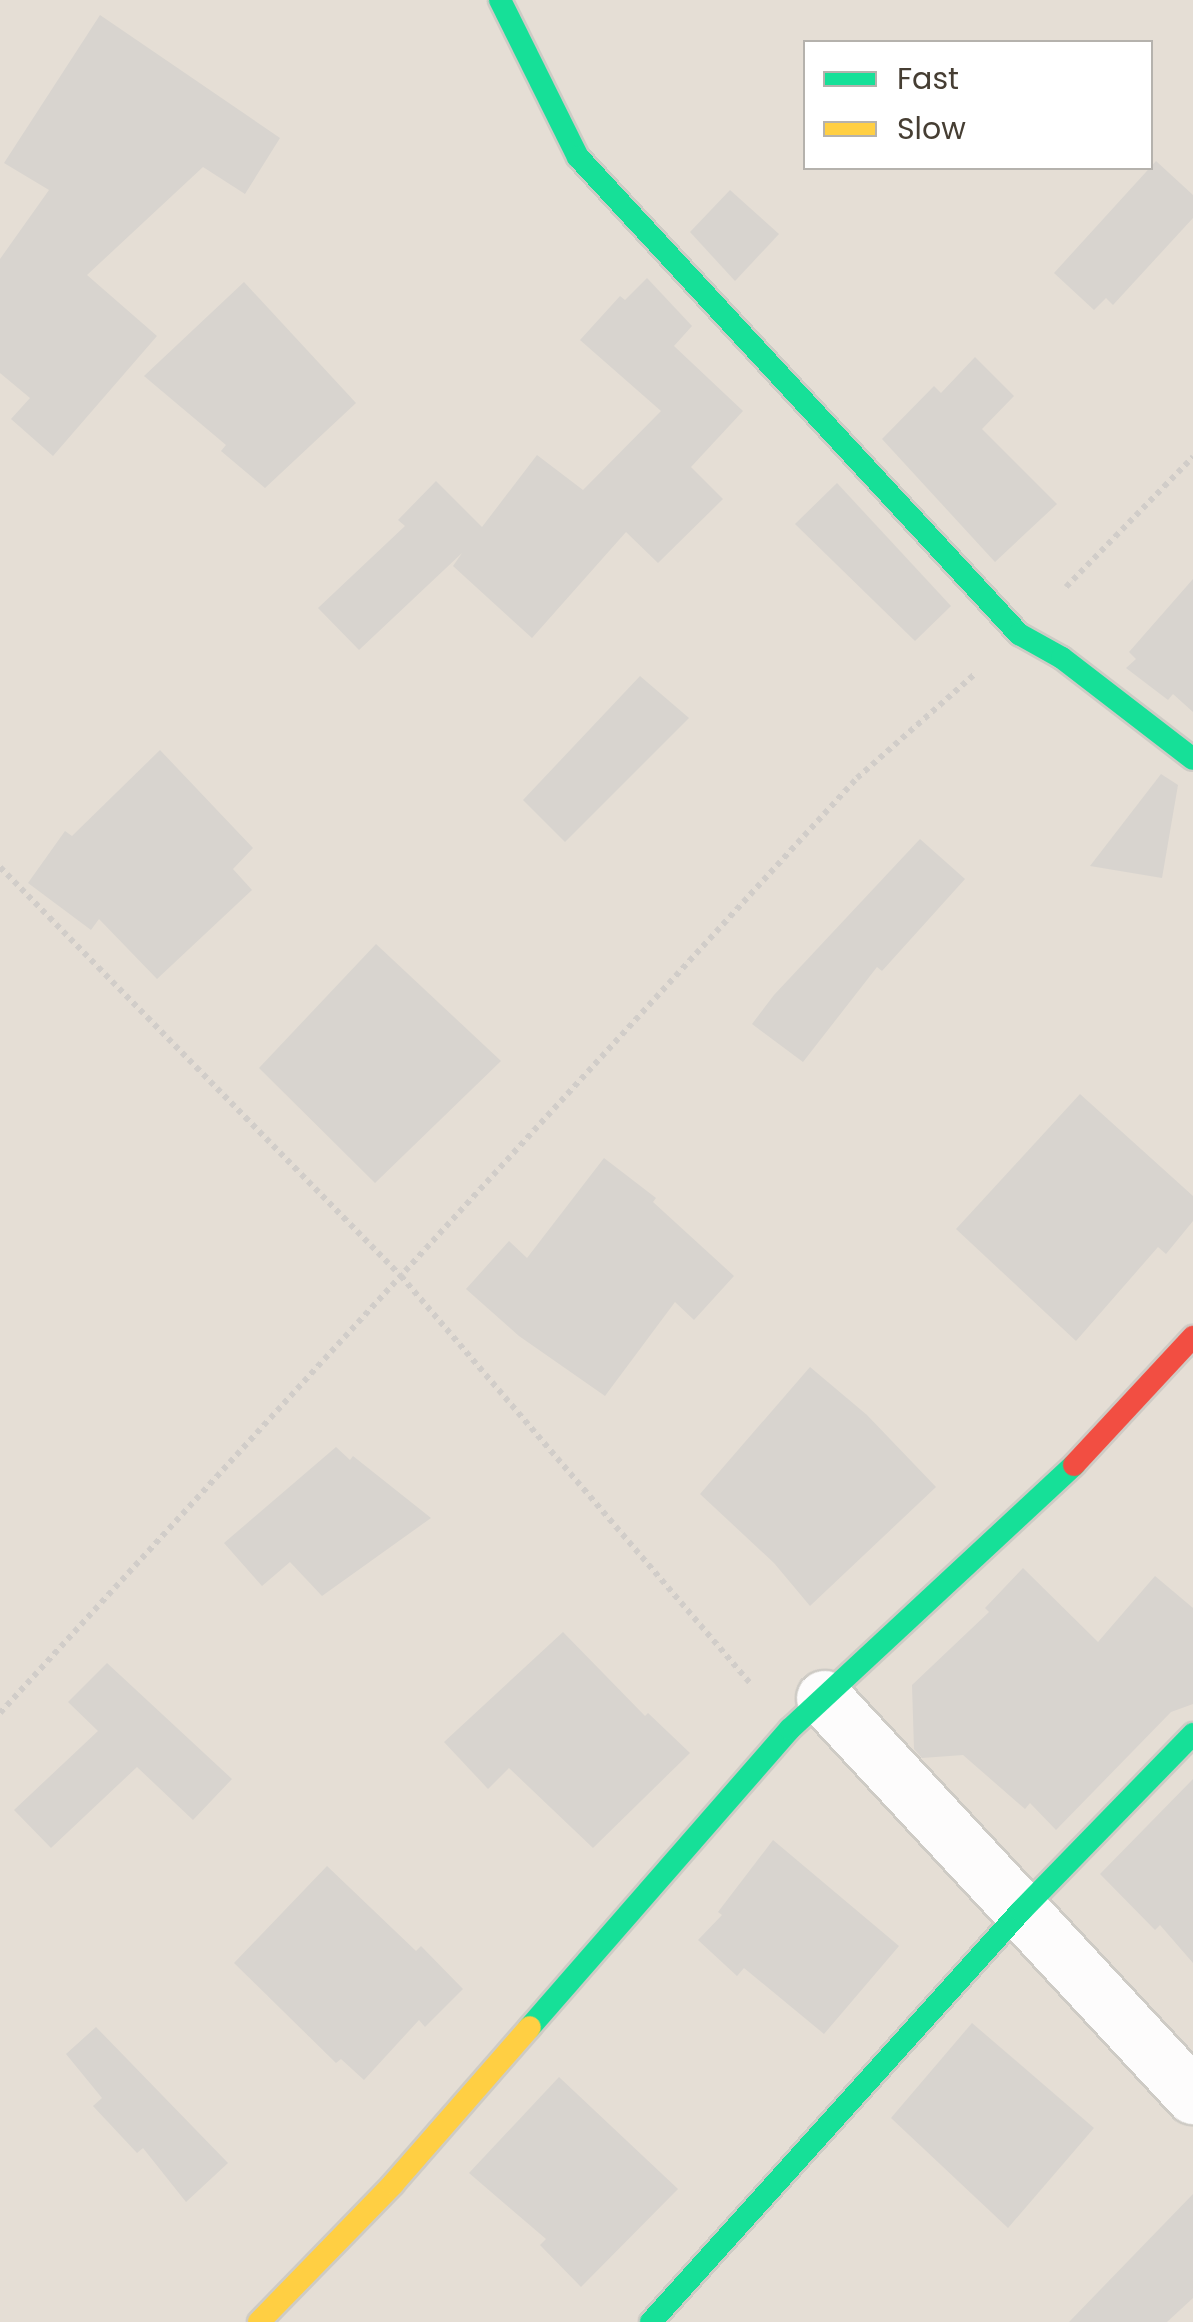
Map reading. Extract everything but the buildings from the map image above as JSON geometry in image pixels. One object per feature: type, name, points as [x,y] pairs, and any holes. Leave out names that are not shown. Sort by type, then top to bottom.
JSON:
[{"type":"street","points":[[500,0],[578,157],[1019,634],[1062,658],[1193,759]]},
{"type":"street","points":[[259,2322],[393,2184],[807,1714],[1082,1457],[1193,1337]]},
{"type":"street","points":[[807,1714],[1022,1911],[1193,2096]]},
{"type":"street","points":[[650,2322],[1022,1911],[1193,1734]]},
{"type":"path","points":[[0,1712],[856,778],[1019,634],[1193,458]]},
{"type":"path","points":[[0,867],[401,1276],[807,1714]]},
{"type":"shaded area","points":[[0,0],[1193,0],[1193,2322],[0,2322]]},
{"type":"traffic: fast","points":[[500,0],[578,157],[1019,634],[1062,658],[1193,759]]},
{"type":"traffic: fast","points":[[530,2027],[790,1729],[1074,1465]]},
{"type":"traffic: fast","points":[[651,2322],[1021,1911],[1193,1734]]},
{"type":"traffic: slow","points":[[259,2322],[393,2184],[530,2027]]},
{"type":"traffic: jam","points":[[1074,1465],[1193,1337]]}]
